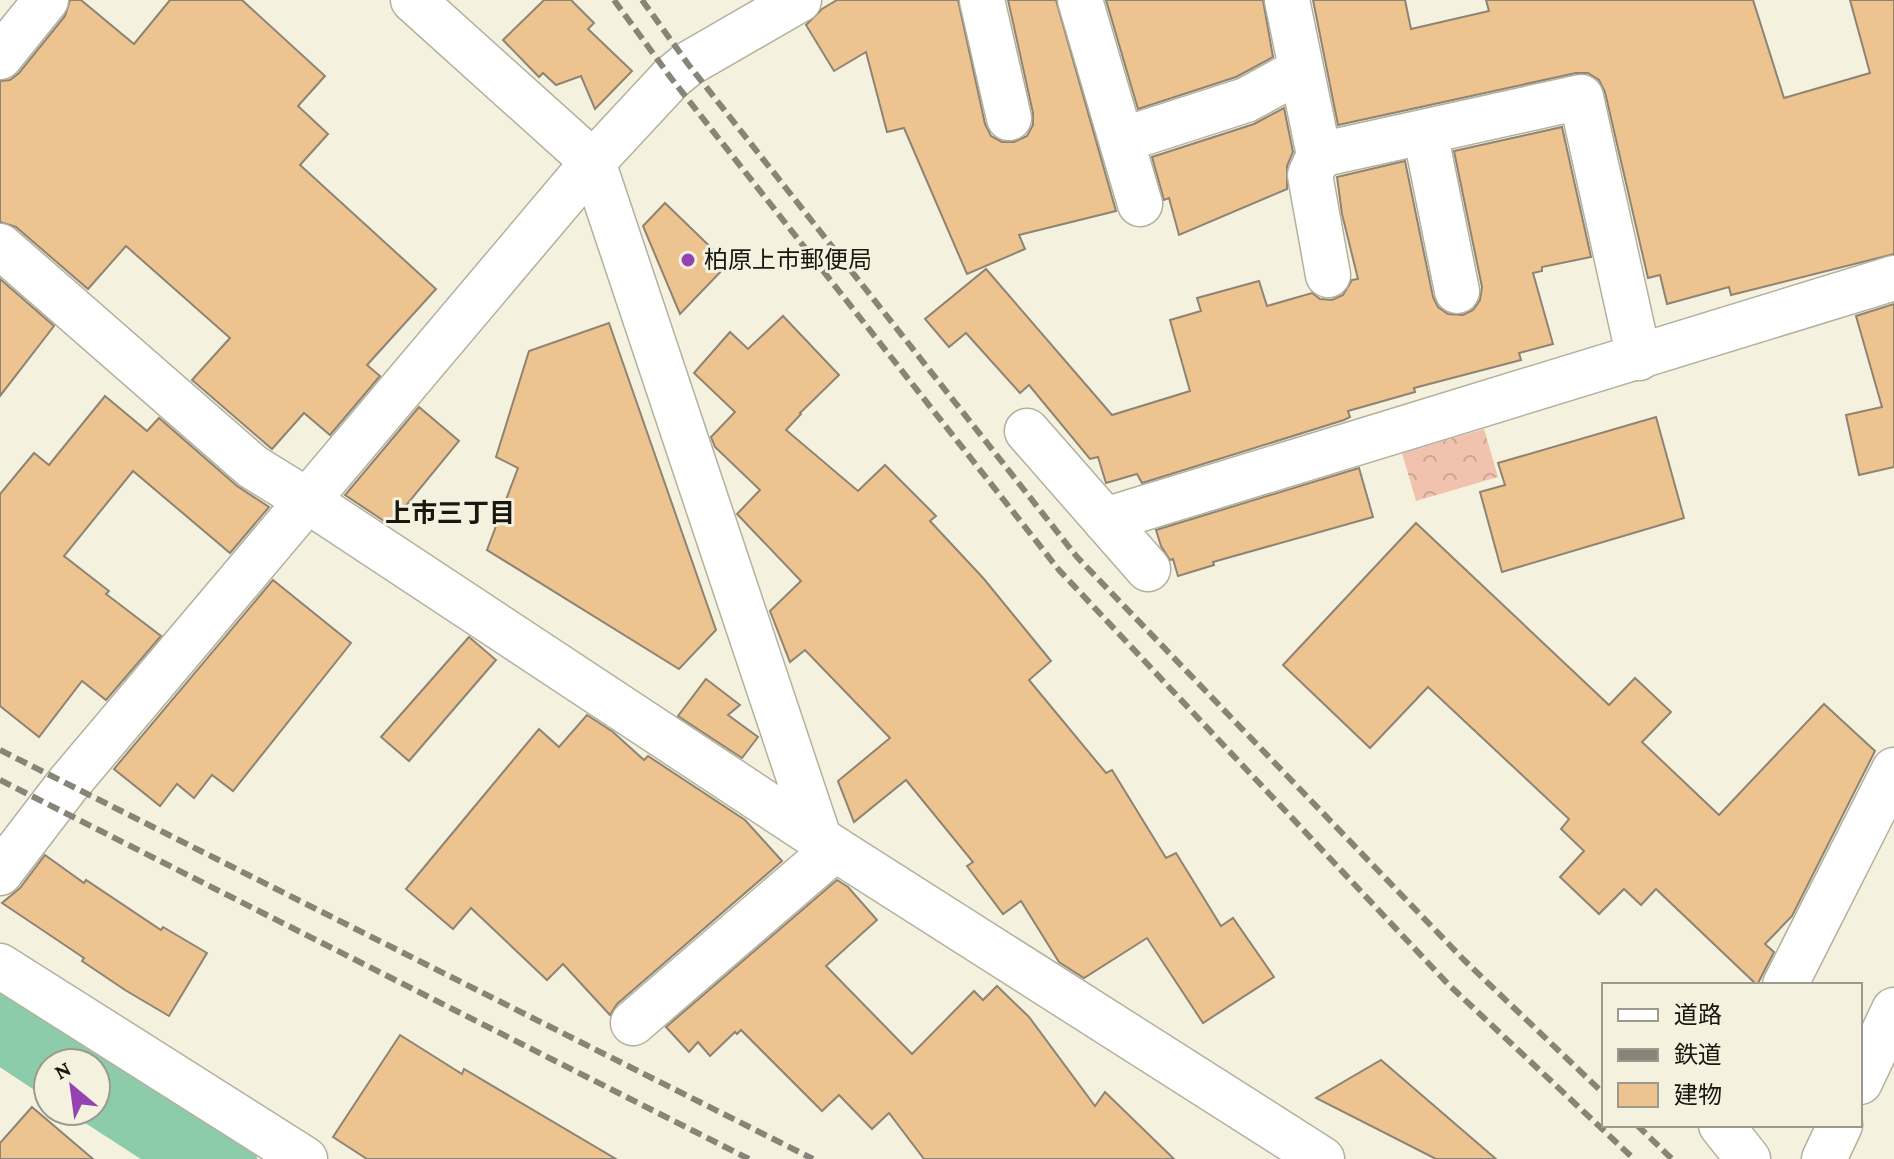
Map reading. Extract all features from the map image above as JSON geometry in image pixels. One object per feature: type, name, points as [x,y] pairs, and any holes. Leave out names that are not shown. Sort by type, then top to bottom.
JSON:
[{"type":"main road","points":[[0,57],[46,0]]},
{"type":"main road","points":[[413,0],[593,162],[827,844]]},
{"type":"main road","points":[[0,873],[68,784],[593,162],[671,78],[688,64],[799,0]]},
{"type":"main road","points":[[982,0],[1009,118]]},
{"type":"main road","points":[[1080,0],[1140,204]]},
{"type":"main road","points":[[1287,0],[1319,155],[1310,175],[1328,275]]},
{"type":"main road","points":[[1122,140],[1246,100],[1301,70]]},
{"type":"main road","points":[[1319,155],[1581,97],[1639,358]]},
{"type":"main road","points":[[1425,132],[1457,291]]},
{"type":"main road","points":[[0,246],[253,467],[827,844],[1322,1159]]},
{"type":"main road","points":[[1105,520],[1894,278]]},
{"type":"main road","points":[[1027,431],[1148,569]]},
{"type":"main road","points":[[1786,983],[1894,770]]},
{"type":"main road","points":[[633,1023],[827,844]]},
{"type":"main road","points":[[0,966],[305,1159]]},
{"type":"main road","points":[[1862,1078],[1894,1010]]},
{"type":"main road","points":[[1723,1127],[1748,1159]]},
{"type":"main road","points":[[1824,1159],[1839,1127]]},
{"type":"green space","points":[[1484,429],[1498,477],[1416,501],[1402,453]]},
{"type":"building","points":[[70,0],[81,0],[134,44],[170,0],[242,0],[325,76],[298,106],[328,134],[300,165],[436,289],[367,365],[380,376],[330,435],[304,413],[272,449],[192,380],[230,338],[126,246],[88,289],[16,227],[0,222],[0,81],[10,80],[19,73],[65,16]]},
{"type":"building","points":[[544,0],[571,0],[594,23],[588,29],[632,71],[595,109],[581,76],[556,85],[543,73],[539,77],[503,40]]},
{"type":"building","points":[[837,0],[958,0],[985,124],[991,136],[1002,142],[1014,142],[1027,136],[1033,125],[1033,113],[1008,0],[1056,0],[1116,211],[1019,235],[1025,249],[967,274],[904,128],[887,132],[866,52],[834,71],[806,25],[822,9]]},
{"type":"building","points":[[1106,0],[1263,0],[1273,57],[1236,77],[1138,109]]},
{"type":"building","points":[[1313,0],[1405,0],[1411,29],[1489,11],[1486,0],[1753,0],[1784,98],[1870,73],[1850,0],[1894,0],[1894,254],[1731,295],[1729,287],[1667,304],[1660,275],[1648,278],[1605,92],[1599,80],[1588,73],[1576,73],[1338,125]]},
{"type":"building","points":[[1284,108],[1293,152],[1287,166],[1287,189],[1179,235],[1169,198],[1164,200],[1152,157],[1254,124]]},
{"type":"building","points":[[1562,127],[1591,257],[1542,267],[1542,271],[1533,273],[1553,344],[1519,353],[1521,360],[1414,388],[1415,392],[1348,411],[1350,417],[1344,420],[1142,483],[1137,474],[1106,483],[1098,457],[1090,459],[1029,385],[1020,393],[966,333],[949,347],[925,319],[986,269],[1112,415],[1190,391],[1170,320],[1201,311],[1197,298],[1259,281],[1267,306],[1312,293],[1320,299],[1332,300],[1343,295],[1352,280],[1358,279],[1342,214],[1337,177],[1405,161],[1433,297],[1438,307],[1448,314],[1463,315],[1473,310],[1480,300],[1482,287],[1454,151]]},
{"type":"building","points":[[665,203],[728,264],[680,314],[643,226]]},
{"type":"building","points":[[0,279],[54,326],[0,396]]},
{"type":"building","points":[[1894,304],[1894,467],[1859,475],[1846,415],[1882,407],[1856,316]]},
{"type":"building","points":[[783,316],[839,375],[786,430],[858,491],[885,465],[936,516],[930,521],[984,579],[1051,661],[1029,680],[1106,773],[1112,770],[1166,858],[1176,853],[1221,926],[1233,918],[1274,977],[1203,1023],[1147,938],[1084,978],[1059,962],[1021,901],[1003,914],[967,866],[973,862],[906,780],[854,822],[838,781],[890,738],[805,650],[790,662],[770,611],[801,581],[737,514],[760,490],[715,447],[711,437],[735,412],[694,373],[730,332],[748,349]]},
{"type":"building","points":[[609,323],[716,630],[679,669],[487,550],[518,468],[496,457],[529,351]]},
{"type":"building","points":[[105,396],[147,431],[159,418],[237,486],[269,507],[230,553],[133,471],[64,556],[109,591],[106,594],[161,636],[106,700],[82,681],[39,737],[0,706],[0,494],[34,453],[49,465]]},
{"type":"building","points":[[419,407],[459,441],[390,525],[345,495]]},
{"type":"building","points":[[1656,417],[1684,518],[1502,572],[1480,492],[1505,485],[1498,463]]},
{"type":"building","points":[[1359,468],[1373,517],[1213,562],[1214,565],[1178,576],[1173,559],[1170,560],[1161,546],[1156,530]]},
{"type":"building","points":[[1416,523],[1609,705],[1635,678],[1671,712],[1642,742],[1719,815],[1824,704],[1875,751],[1792,916],[1765,944],[1774,952],[1758,983],[1755,983],[1656,889],[1641,905],[1624,889],[1599,914],[1560,877],[1584,851],[1561,829],[1569,819],[1428,687],[1370,748],[1283,665]]},
{"type":"building","points":[[273,580],[351,643],[233,791],[212,775],[194,798],[177,784],[160,806],[114,769]]},
{"type":"building","points":[[469,637],[496,660],[409,761],[381,737]]},
{"type":"building","points":[[706,679],[740,705],[728,715],[758,737],[742,758],[678,716]]},
{"type":"building","points":[[587,715],[613,732],[644,760],[648,756],[745,820],[782,861],[617,1004],[610,1015],[563,964],[547,980],[471,908],[453,929],[406,889],[539,729],[559,747]]},
{"type":"building","points":[[45,855],[161,930],[163,927],[207,953],[169,1016],[82,961],[84,958],[2,903],[20,888]]},
{"type":"building","points":[[837,880],[848,887],[877,920],[826,966],[912,1054],[974,991],[983,1000],[997,986],[1029,1017],[1095,1106],[1105,1092],[1174,1159],[924,1159],[889,1113],[872,1129],[839,1095],[822,1111],[741,1030],[710,1056],[698,1042],[689,1052],[666,1027]]},
{"type":"building","points":[[400,1035],[462,1074],[464,1069],[616,1159],[367,1159],[333,1137]]},
{"type":"building","points":[[1381,1060],[1496,1159],[1436,1159],[1316,1098]]},
{"type":"building","points":[[32,1107],[32,1127],[55,1127],[93,1159],[0,1159],[0,1143]]},
{"type":"waterway","points":[[0,1018],[44,1047]]},
{"type":"waterway","points":[[112,1091],[216,1159]]},
{"type":"railway","points":[[614,0],[671,78],[1059,570],[1448,984],[1634,1159]]},
{"type":"railway","points":[[642,0],[688,64],[1077,557],[1464,960],[1602,1092]]},
{"type":"railway","points":[[0,750],[813,1159]]},
{"type":"railway","points":[[0,780],[749,1159]]},
{"type":"railway","points":[[1639,1127],[1672,1159]]},
{"type":"place","name":"柏原上市郵便局","points":[[688,260]]},
{"type":"district","name":"上市三丁目","points":[[450,513]]}]
